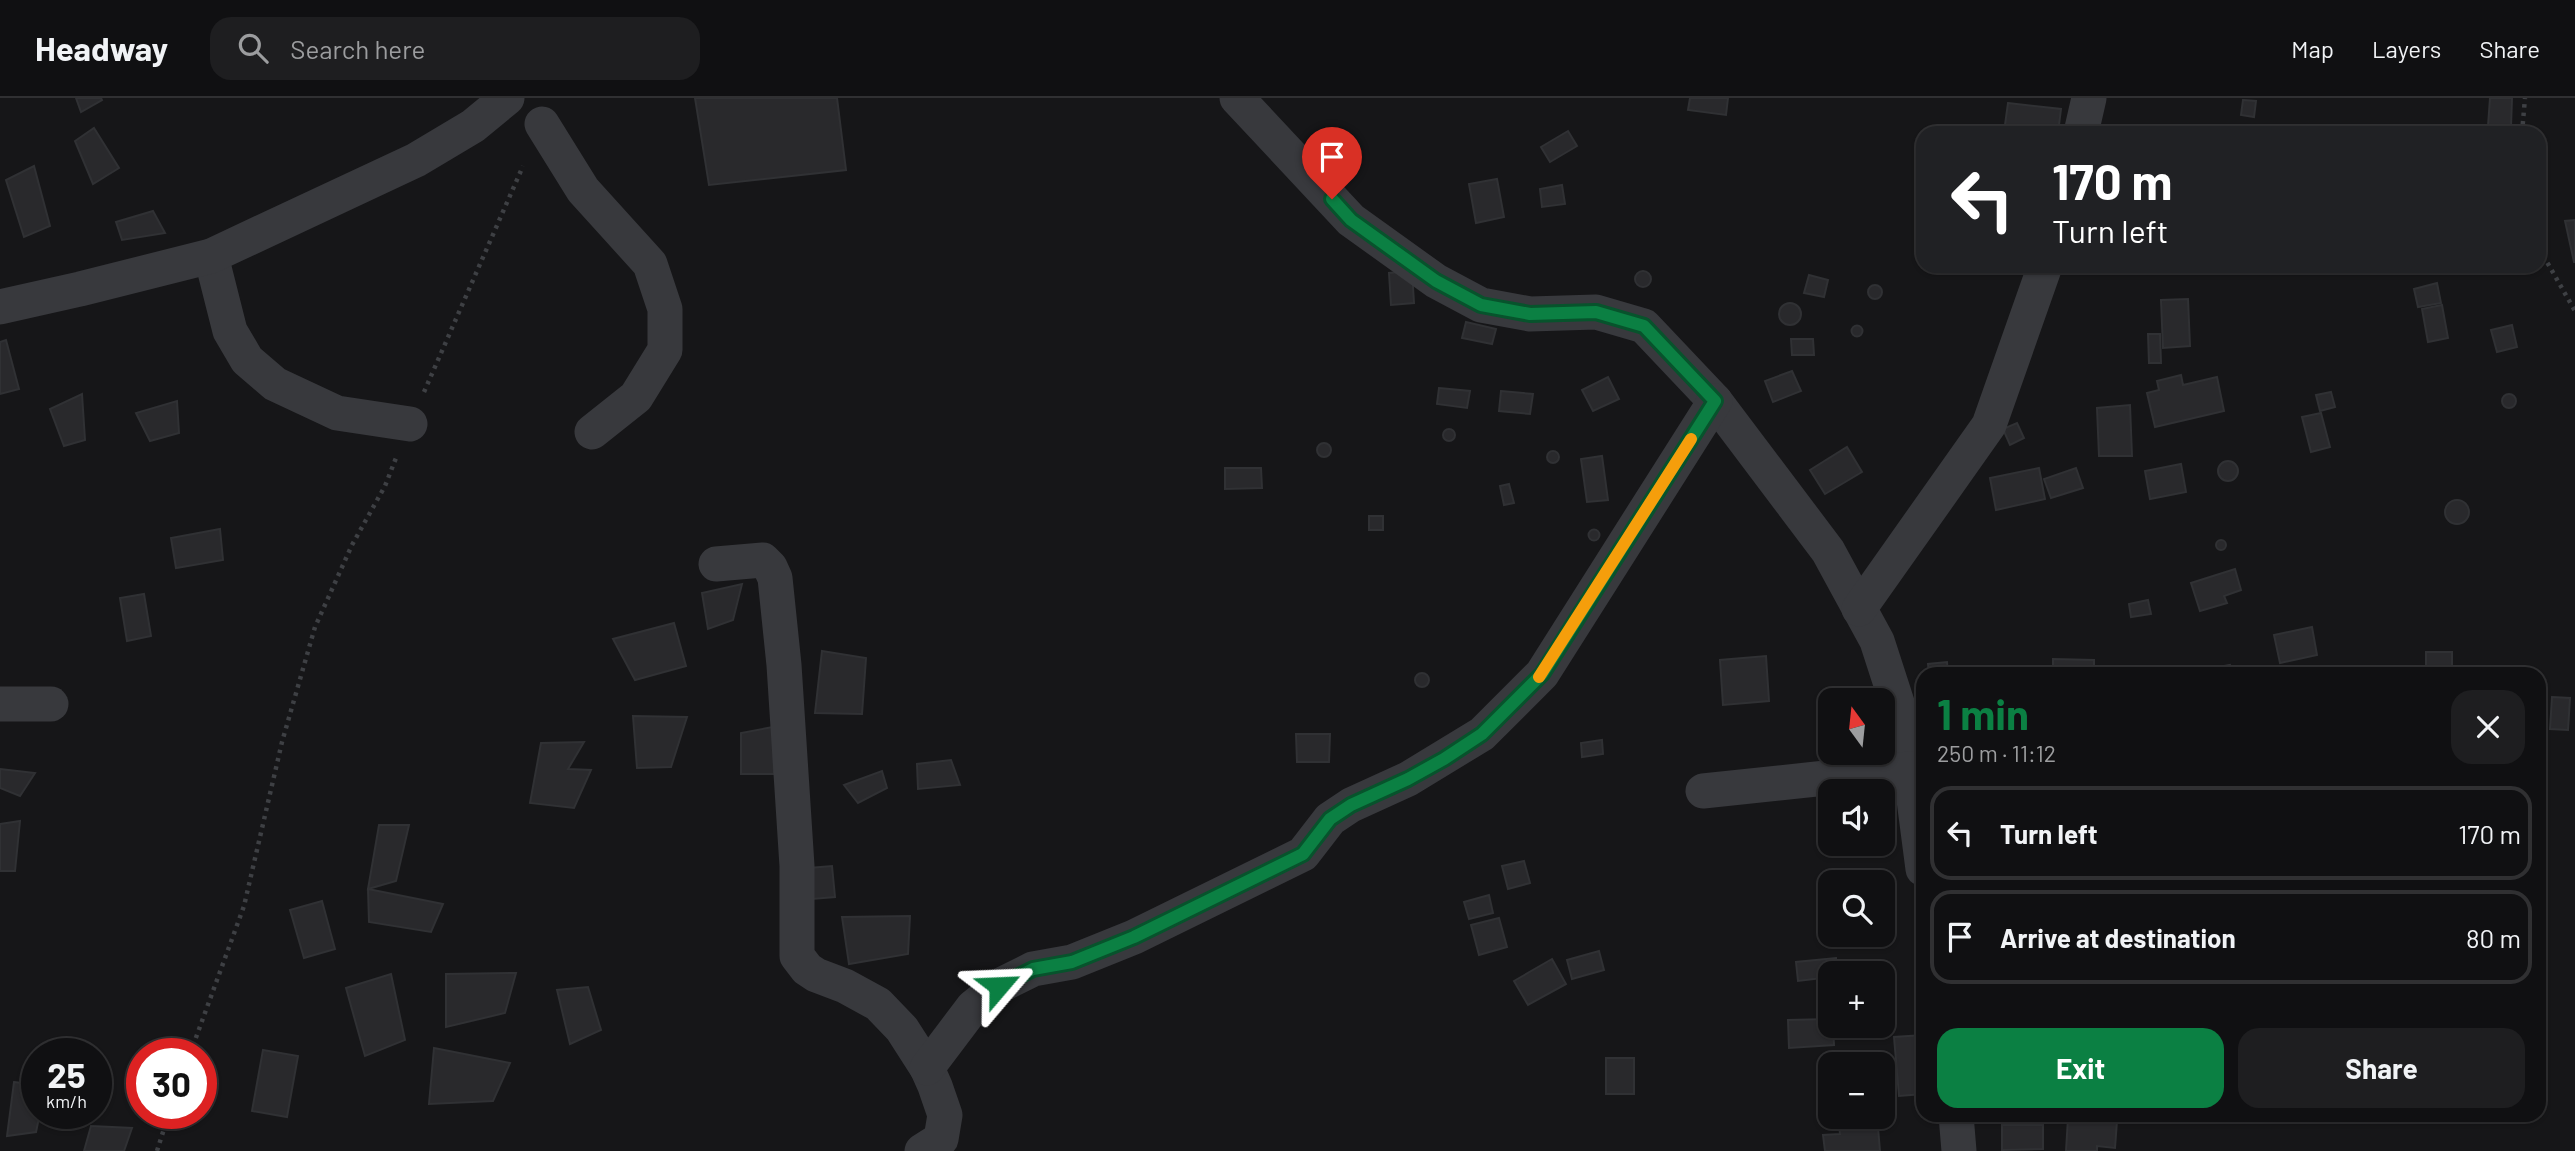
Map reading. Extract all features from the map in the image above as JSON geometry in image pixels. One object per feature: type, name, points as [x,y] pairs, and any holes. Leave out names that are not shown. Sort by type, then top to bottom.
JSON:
[{"type":"street","points":[[0,307],[211,256],[416,160],[472,126],[507,98]]},
{"type":"street","points":[[1237,98],[1351,220],[1436,281],[1481,305],[1530,314],[1596,312],[1644,326],[1715,401],[1828,551],[1877,641],[1916,764]]},
{"type":"street","points":[[2083,126],[2089,98]]},
{"type":"street","points":[[542,124],[583,190],[650,264],[665,309],[665,350],[636,397],[592,432]]},
{"type":"street","points":[[211,256],[230,331],[247,360],[275,384],[337,413],[410,424]]},
{"type":"street","points":[[1859,609],[1989,425],[2043,273]]},
{"type":"street","points":[[926,1068],[973,1007],[999,986],[1033,969],[1072,962],[1134,937],[1303,854],[1330,819],[1351,805],[1444,759],[1482,734],[1542,674],[1715,401]]},
{"type":"street","points":[[716,564],[763,560],[775,578],[784,665],[786,733],[797,866],[797,956],[807,970],[878,1004],[902,1030],[926,1068],[945,1115],[941,1147]]},
{"type":"street","points":[[0,704],[51,704]]},
{"type":"street","points":[[1703,792],[1916,767]]},
{"type":"street","points":[[1957,1122],[1959,1151]]},
{"type":"path","points":[[2523,126],[2525,98]]},
{"type":"path","points":[[196,1038],[244,905],[282,742],[315,627],[352,545],[385,486],[542,124]]},
{"type":"path","points":[[2546,260],[2575,311]]},
{"type":"path","points":[[157,1151],[164,1129]]},
{"type":"building","points":[[76,98],[101,98],[102,100],[81,112]]},
{"type":"building","points":[[695,98],[837,98],[846,170],[709,185]]},
{"type":"building","points":[[1690,98],[1728,98],[1726,115],[1688,110]]},
{"type":"building","points":[[2490,98],[2512,98],[2511,126],[2488,126]]},
{"type":"building","points":[[2243,100],[2256,101],[2254,117],[2241,115]]},
{"type":"building","points":[[2008,103],[2061,109],[2059,126],[2005,126]]},
{"type":"building","points":[[94,128],[119,168],[93,184],[75,141]]},
{"type":"building","points":[[1568,131],[1577,146],[1550,162],[1541,147]]},
{"type":"building","points":[[34,166],[50,226],[24,237],[6,180]]},
{"type":"building","points":[[1497,179],[1504,217],[1476,223],[1469,184]]},
{"type":"building","points":[[1562,185],[1565,204],[1542,207],[1540,189]]},
{"type":"building","points":[[153,211],[165,233],[122,240],[116,222]]},
{"type":"building","points":[[2575,220],[2575,262],[2574,262],[2565,221]]},
{"type":"building","points":[[1412,271],[1414,303],[1391,305],[1389,273]]},
{"type":"building","points":[[1643,271],[1651,279],[1643,287],[1635,279]]},
{"type":"building","points":[[1809,275],[1828,280],[1824,297],[1804,293]]},
{"type":"building","points":[[2437,283],[2441,303],[2418,307],[2414,289]]},
{"type":"building","points":[[1875,285],[1880,287],[1880,297],[1875,299],[1870,297],[1868,292],[1870,287]]},
{"type":"building","points":[[2188,299],[2190,346],[2163,348],[2161,300]]},
{"type":"building","points":[[1790,303],[1798,306],[1801,314],[1798,322],[1790,325],[1782,322],[1779,314],[1782,306]]},
{"type":"building","points":[[2442,305],[2448,338],[2428,342],[2422,309]]},
{"type":"building","points":[[1466,322],[1496,329],[1492,344],[1462,338]]},
{"type":"building","points":[[2512,325],[2517,347],[2497,352],[2491,330]]},
{"type":"building","points":[[1857,326],[1861,327],[1861,335],[1857,336],[1853,335],[1852,331],[1853,327]]},
{"type":"building","points":[[2148,334],[2160,334],[2161,363],[2149,363]]},
{"type":"building","points":[[1791,339],[1813,339],[1814,355],[1792,355]]},
{"type":"building","points":[[6,340],[19,389],[0,394],[0,342]]},
{"type":"building","points":[[1792,371],[1801,391],[1773,402],[1765,381]]},
{"type":"building","points":[[2181,375],[2183,385],[2217,377],[2224,411],[2155,427],[2147,393],[2159,390],[2157,381]]},
{"type":"building","points":[[1608,377],[1619,399],[1593,411],[1582,390]]},
{"type":"building","points":[[1439,388],[1470,391],[1467,408],[1437,404]]},
{"type":"building","points":[[1501,391],[1533,394],[1530,414],[1499,411]]},
{"type":"building","points":[[2331,392],[2335,407],[2320,411],[2316,395]]},
{"type":"building","points":[[82,394],[85,440],[64,446],[50,409]]},
{"type":"building","points":[[2509,394],[2514,396],[2514,406],[2509,408],[2504,406],[2502,401],[2504,396]]},
{"type":"building","points":[[177,401],[179,433],[150,441],[136,413]]},
{"type":"building","points":[[2130,405],[2132,456],[2099,456],[2097,408]]},
{"type":"building","points":[[2321,413],[2330,447],[2311,452],[2302,417]]},
{"type":"building","points":[[2017,423],[2024,438],[2010,445],[2003,429]]},
{"type":"building","points":[[1444,430],[1454,430],[1454,440],[1444,440]]},
{"type":"building","points":[[1324,443],[1329,445],[1329,455],[1324,457],[1319,455],[1317,450],[1319,445]]},
{"type":"building","points":[[1847,447],[1862,472],[1825,494],[1810,470]]},
{"type":"building","points":[[1548,452],[1558,452],[1558,462],[1548,462]]},
{"type":"building","points":[[1602,456],[1608,500],[1587,502],[1581,459]]},
{"type":"building","points":[[2228,461],[2235,464],[2238,471],[2235,478],[2228,481],[2221,478],[2218,471],[2221,464]]},
{"type":"building","points":[[2181,464],[2186,492],[2150,499],[2145,471]]},
{"type":"building","points":[[1225,468],[1261,468],[1262,488],[1225,489]]},
{"type":"building","points":[[2039,468],[2045,499],[1996,510],[1990,478]]},
{"type":"building","points":[[2076,468],[2083,488],[2051,498],[2044,479]]},
{"type":"building","points":[[1509,484],[1514,503],[1504,505],[1500,486]]},
{"type":"building","points":[[2457,500],[2466,503],[2469,512],[2466,521],[2457,524],[2448,521],[2445,512],[2448,503]]},
{"type":"building","points":[[1369,516],[1383,516],[1383,530],[1369,530]]},
{"type":"building","points":[[220,529],[223,560],[176,568],[171,538]]},
{"type":"building","points":[[1594,530],[1598,531],[1598,539],[1594,540],[1590,539],[1589,535],[1590,531]]},
{"type":"building","points":[[2221,540],[2225,541],[2225,549],[2221,550],[2217,549],[2216,545],[2217,541]]},
{"type":"building","points":[[2235,569],[2241,590],[2224,596],[2227,603],[2200,611],[2191,583]]},
{"type":"building","points":[[742,584],[733,620],[708,629],[702,593]]},
{"type":"building","points":[[144,594],[151,636],[127,641],[120,598]]},
{"type":"building","points":[[2148,600],[2151,614],[2131,617],[2129,604]]},
{"type":"building","points":[[674,623],[686,666],[635,680],[613,639]]},
{"type":"building","points":[[2312,627],[2317,655],[2280,663],[2274,635]]},
{"type":"building","points":[[822,651],[866,658],[862,714],[815,713]]},
{"type":"building","points":[[2426,652],[2452,652],[2452,667],[2426,667]]},
{"type":"building","points":[[1766,656],[1769,701],[1723,705],[1720,660]]},
{"type":"building","points":[[2053,659],[2094,660],[2094,667],[2053,667]]},
{"type":"building","points":[[1947,662],[1947,667],[1928,667],[1928,664]]},
{"type":"building","points":[[1419,673],[1425,673],[1429,680],[1425,687],[1419,687],[1415,683],[1415,677]]},
{"type":"building","points":[[2552,697],[2570,698],[2568,730],[2550,729]]},
{"type":"building","points":[[633,716],[687,717],[671,767],[637,768]]},
{"type":"building","points":[[773,727],[774,774],[741,774],[741,733]]},
{"type":"building","points":[[1296,734],[1330,734],[1329,762],[1297,762]]},
{"type":"building","points":[[1602,740],[1603,754],[1582,757],[1581,743]]},
{"type":"building","points":[[584,742],[568,769],[591,770],[574,808],[530,803],[541,743]]},
{"type":"building","points":[[951,760],[960,785],[918,789],[917,764]]},
{"type":"building","points":[[0,769],[35,773],[20,796],[0,788]]},
{"type":"building","points":[[882,771],[887,788],[858,803],[844,785]]},
{"type":"building","points":[[20,821],[15,871],[0,871],[0,824]]},
{"type":"building","points":[[379,825],[409,825],[396,881],[368,889]]},
{"type":"building","points":[[1524,861],[1530,883],[1508,889],[1502,866]]},
{"type":"building","points":[[832,866],[835,897],[812,899],[809,868]]},
{"type":"building","points":[[368,889],[443,904],[431,932],[369,922]]},
{"type":"building","points":[[1489,895],[1493,913],[1469,919],[1464,902]]},
{"type":"building","points":[[322,901],[335,949],[304,958],[290,910]]},
{"type":"building","points":[[910,916],[908,954],[849,964],[842,917]]},
{"type":"building","points":[[1499,918],[1507,947],[1479,955],[1471,925]]},
{"type":"building","points":[[1599,951],[1604,970],[1572,979],[1567,960]]},
{"type":"building","points":[[1836,958],[1836,961],[1818,961],[1818,978],[1798,981],[1796,962]]},
{"type":"building","points":[[1552,959],[1566,984],[1528,1005],[1514,981]]},
{"type":"building","points":[[516,973],[505,1013],[446,1027],[446,974]]},
{"type":"building","points":[[391,974],[405,1040],[365,1056],[346,988]]},
{"type":"building","points":[[588,987],[601,1030],[570,1044],[557,990]]},
{"type":"building","points":[[1818,1019],[1818,1038],[1834,1038],[1834,1045],[1789,1048],[1788,1020]]},
{"type":"building","points":[[1916,1035],[1916,1095],[1899,1096],[1894,1038]]},
{"type":"building","points":[[434,1048],[510,1063],[493,1101],[429,1104]]},
{"type":"building","points":[[263,1050],[298,1056],[287,1117],[252,1111]]},
{"type":"building","points":[[1606,1058],[1634,1058],[1634,1094],[1606,1094]]},
{"type":"building","points":[[14,1082],[21,1083],[21,1129],[37,1129],[36,1132],[7,1136]]},
{"type":"building","points":[[2068,1122],[2117,1122],[2115,1148],[2097,1146],[2097,1151],[2066,1151]]},
{"type":"building","points":[[2002,1125],[2043,1125],[2043,1149],[2002,1150]]},
{"type":"building","points":[[90,1129],[132,1129],[124,1151],[84,1151]]},
{"type":"building","points":[[1839,1129],[1878,1129],[1880,1151],[1825,1151],[1823,1135],[1840,1134]]},
{"type":"slow traffic","points":[[1539,677],[1691,439]]},
{"type":"route","points":[[999,986],[1033,969],[1072,962],[1134,937],[1303,854],[1330,819],[1378,790],[1408,779],[1444,759],[1482,734],[1542,674],[1715,401],[1644,326],[1596,312],[1530,314],[1481,305],[1436,281],[1351,220],[1332,199]]}]
